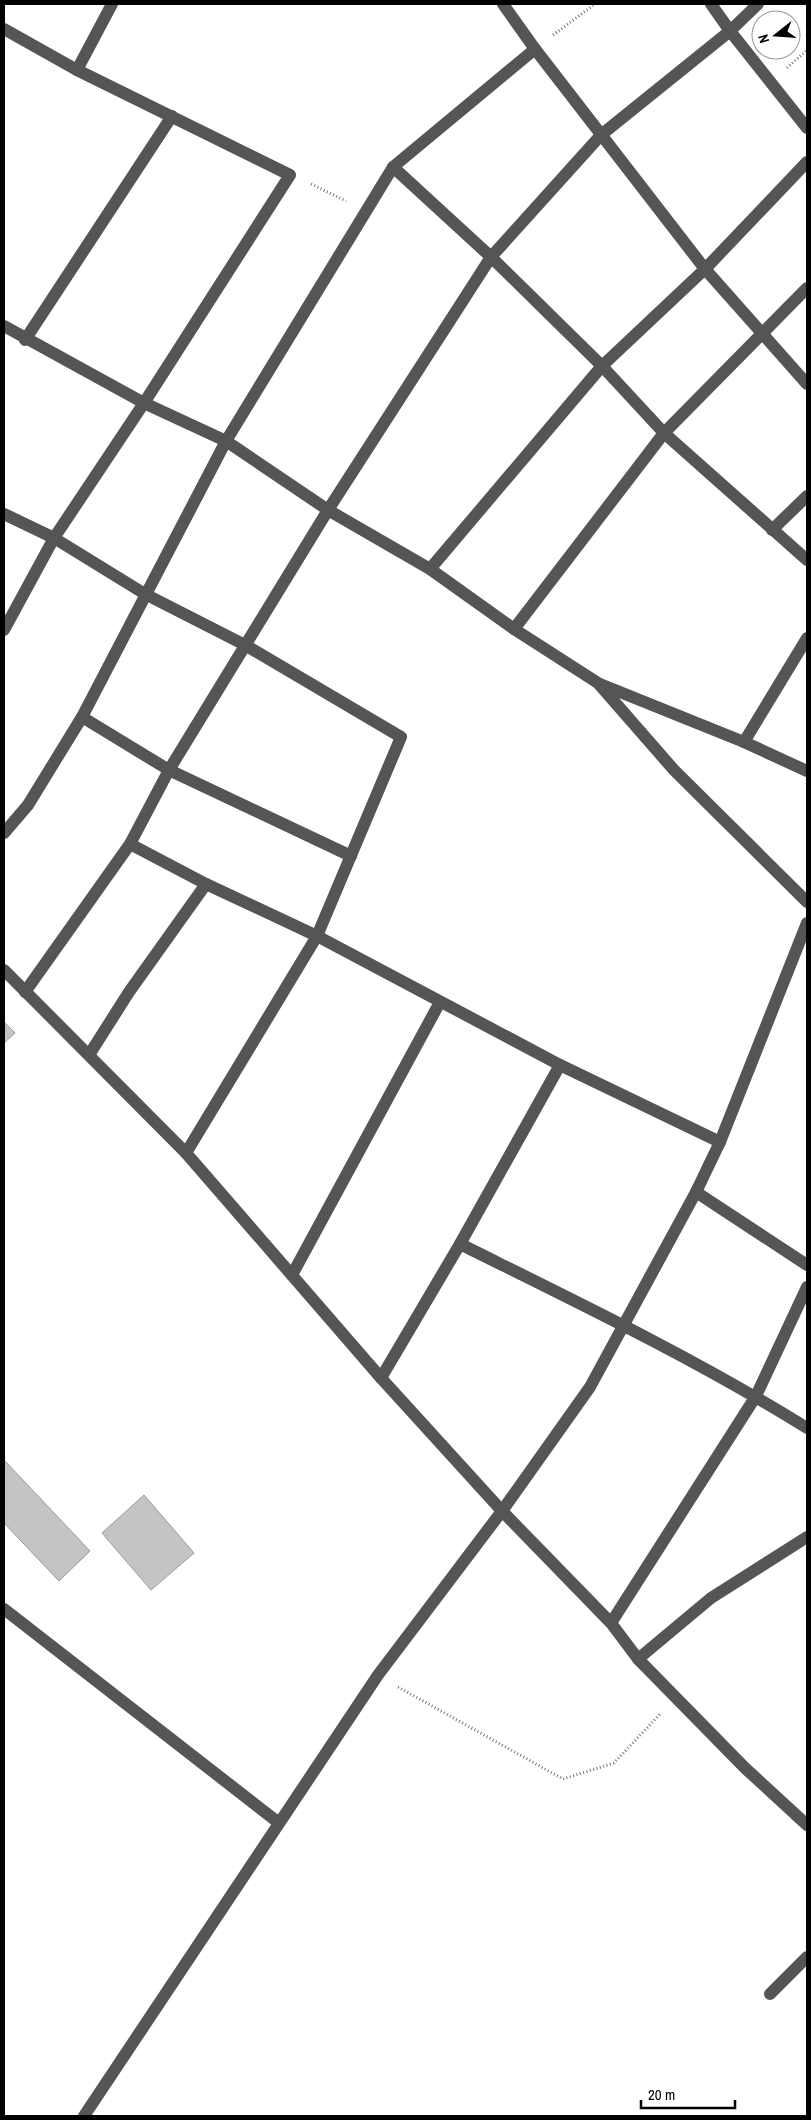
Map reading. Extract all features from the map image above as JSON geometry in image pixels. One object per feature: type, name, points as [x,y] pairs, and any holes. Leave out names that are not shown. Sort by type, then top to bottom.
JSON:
[{"type":"street","points":[[77,70],[112,4]]},
{"type":"street","points":[[503,4],[535,49],[704,269],[807,384]]},
{"type":"street","points":[[711,4],[730,31],[807,128]]},
{"type":"street","points":[[25,992],[130,844],[169,770],[328,510],[491,257],[601,135],[730,31],[758,4]]},
{"type":"street","points":[[4,29],[77,70],[290,175],[144,403],[54,538],[4,630]]},
{"type":"street","points":[[4,833],[28,805],[82,717],[226,441],[393,167],[535,49]]},
{"type":"street","points":[[25,340],[172,116]]},
{"type":"street","points":[[430,569],[602,366],[704,269],[807,162]]},
{"type":"street","points":[[393,167],[491,257],[602,366],[664,433],[807,560]]},
{"type":"street","points":[[514,629],[664,433],[807,288]]},
{"type":"street","points":[[4,326],[25,340],[144,403],[226,441],[328,510],[430,569],[514,629],[598,683],[744,742],[807,771]]},
{"type":"street","points":[[772,530],[807,496]]},
{"type":"street","points":[[4,514],[54,538],[145,594],[245,645],[401,737],[317,936],[186,1153]]},
{"type":"street","points":[[744,742],[807,638]]},
{"type":"street","points":[[598,683],[674,770],[807,902]]},
{"type":"street","points":[[82,717],[169,770],[351,856]]},
{"type":"street","points":[[130,844],[206,884],[317,936],[560,1065],[720,1142]]},
{"type":"street","points":[[89,1055],[129,992],[206,884]]},
{"type":"street","points":[[84,2116],[378,1675],[502,1511],[590,1387],[625,1326],[696,1192],[720,1142],[807,923]]},
{"type":"street","points":[[4,970],[186,1153],[382,1378],[502,1511],[611,1623],[638,1659],[745,1768],[807,1825]]},
{"type":"street","points":[[292,1275],[440,1002]]},
{"type":"street","points":[[382,1378],[460,1244],[560,1065]]},
{"type":"street","points":[[696,1192],[807,1265]]},
{"type":"street","points":[[460,1244],[625,1326],[756,1396],[807,1428]]},
{"type":"street","points":[[611,1623],[756,1396],[807,1286]]},
{"type":"street","points":[[638,1659],[711,1598],[807,1537]]},
{"type":"street","points":[[4,1609],[279,1823]]},
{"type":"street","points":[[770,1994],[807,1957]]},
{"type":"path","points":[[535,49],[595,4]]},
{"type":"path","points":[[290,175],[367,211]]},
{"type":"path","points":[[378,1675],[563,1779],[614,1763],[676,1696]]},
{"type":"building","points":[[4,1022],[15,1033],[4,1043]]},
{"type":"building","points":[[4,1460],[90,1551],[59,1581],[4,1523]]},
{"type":"building","points":[[144,1495],[194,1553],[151,1590],[102,1533]]}]
